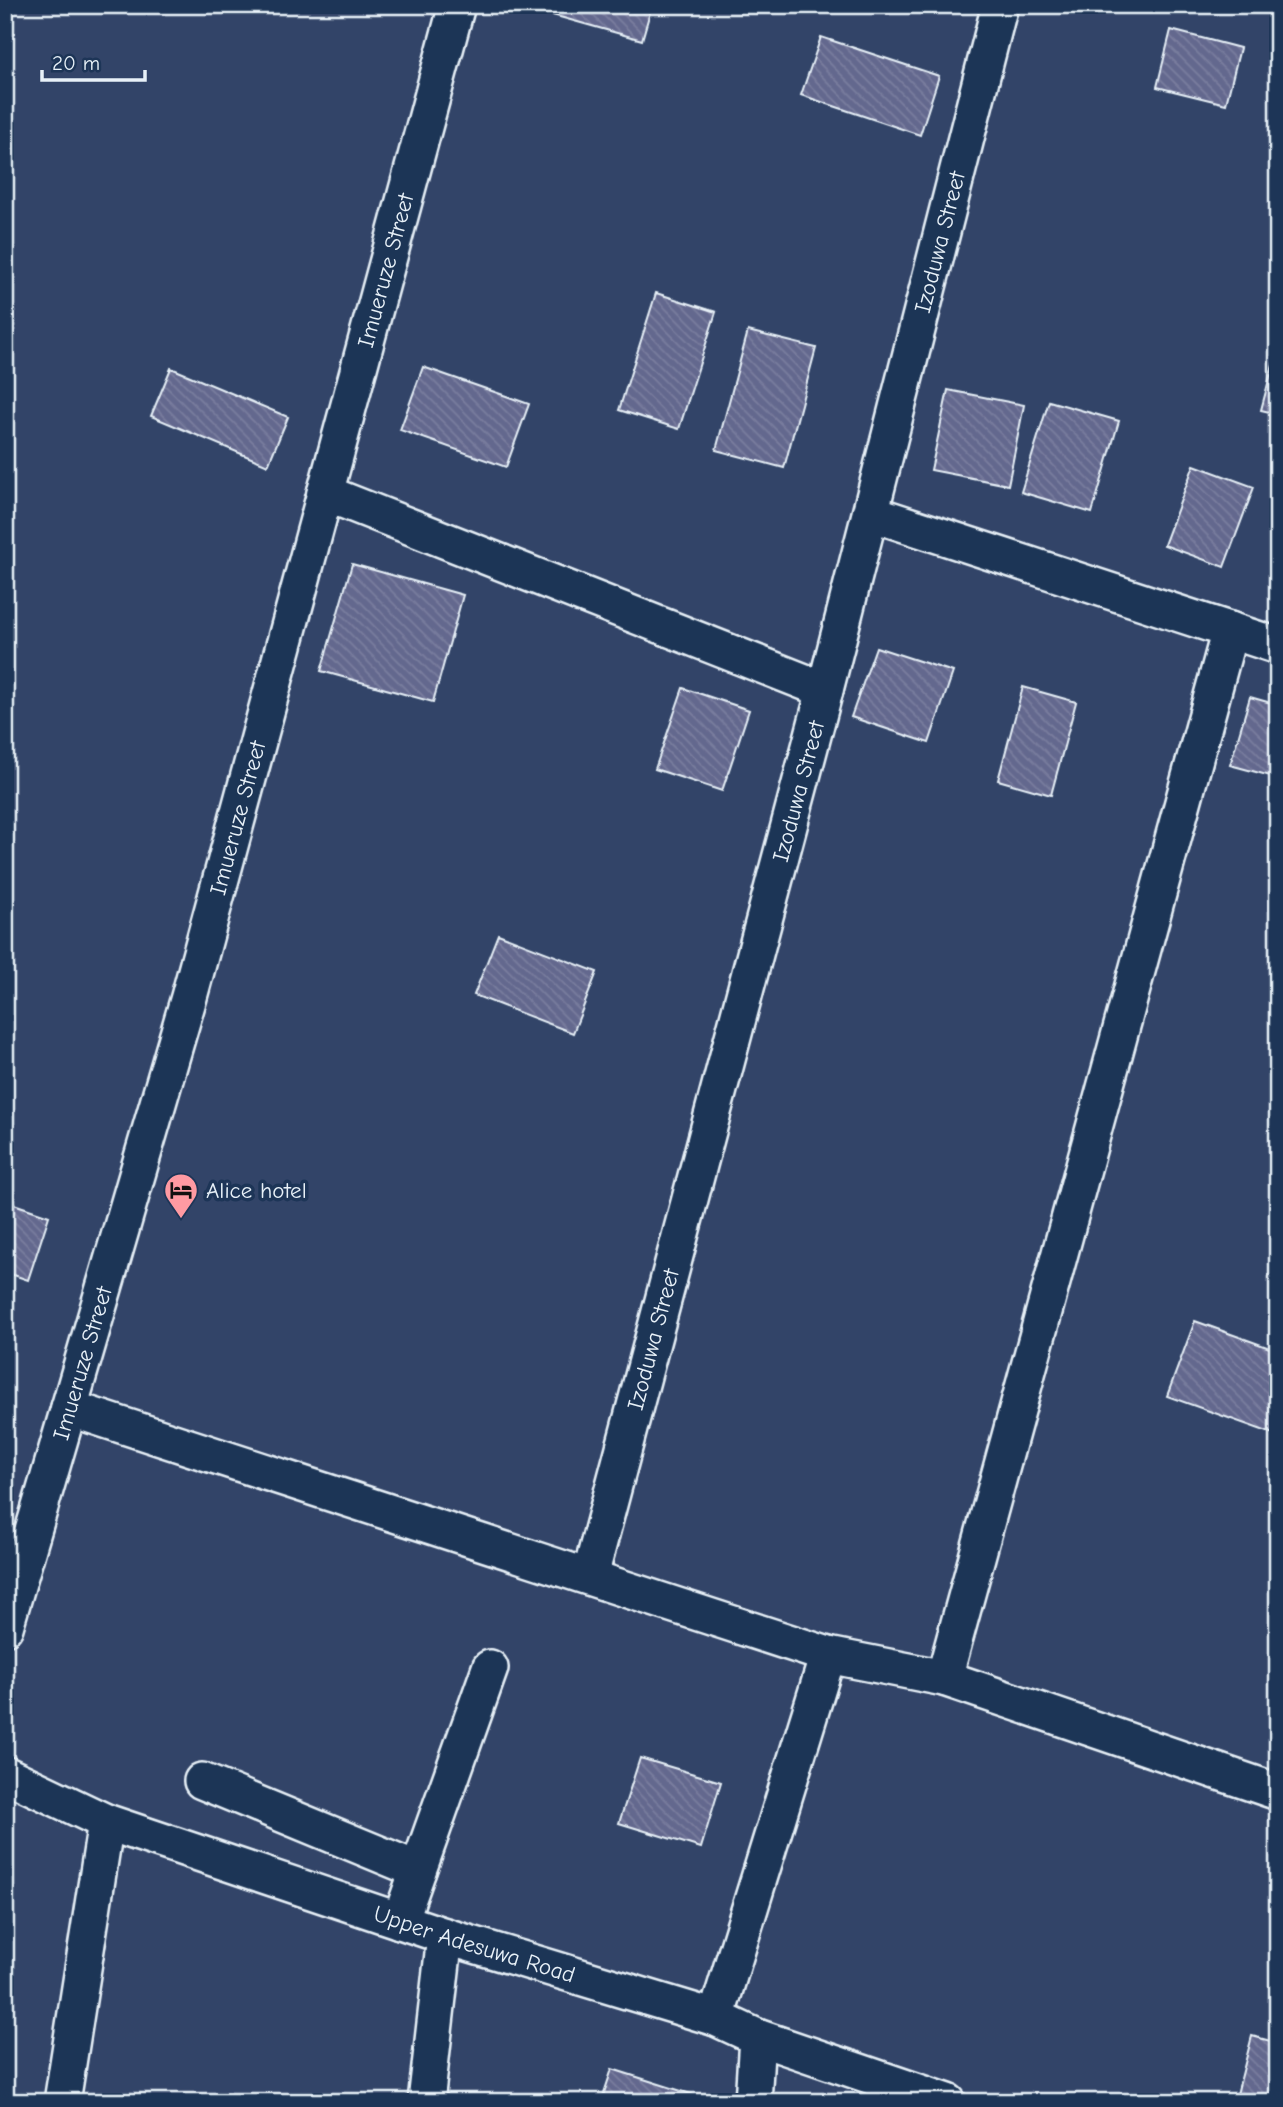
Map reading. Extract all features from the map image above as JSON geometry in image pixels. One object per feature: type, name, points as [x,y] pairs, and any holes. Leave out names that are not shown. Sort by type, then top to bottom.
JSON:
[{"type":"street","name":"Imueruze Street","points":[[5,1627],[189,997],[457,5]]},
{"type":"street","name":"Izoduwa Street","points":[[590,1576],[825,690],[1000,5]]},
{"type":"street","points":[[325,493],[825,690]]},
{"type":"street","points":[[871,513],[1278,646]]},
{"type":"street","points":[[944,1678],[1230,630]]},
{"type":"street","points":[[69,1408],[828,1654],[944,1678],[1278,1792]]},
{"type":"street","points":[[716,2018],[828,1654]]},
{"type":"street","points":[[400,1921],[489,1668]]},
{"type":"street","name":"Upper Adesuwa Road","points":[[5,1774],[106,1822],[445,1936],[716,2018],[757,2038],[948,2102]]},
{"type":"street","points":[[202,1781],[418,1870]]},
{"type":"street","points":[[62,2102],[106,1822]]},
{"type":"street","points":[[426,2102],[445,1936]]},
{"type":"street","points":[[753,2102],[757,2038]]},
{"type":"building","points":[[551,5],[652,5],[642,40],[549,14]]},
{"type":"building","points":[[1171,30],[1240,48],[1226,104],[1157,87]]},
{"type":"building","points":[[821,37],[939,76],[920,135],[801,95]]},
{"type":"building","points":[[656,293],[716,312],[679,429],[619,410]]},
{"type":"building","points":[[748,331],[816,348],[784,468],[716,450]]},
{"type":"building","points":[[1278,350],[1278,414],[1261,410]]},
{"type":"building","points":[[423,367],[529,404],[506,467],[400,430]]},
{"type":"building","points":[[171,368],[288,417],[268,465],[151,416]]},
{"type":"building","points":[[948,390],[1024,405],[1008,485],[931,470]]},
{"type":"building","points":[[1049,401],[1119,421],[1092,513],[1021,492]]},
{"type":"building","points":[[1194,465],[1254,487],[1224,567],[1164,545]]},
{"type":"building","points":[[352,564],[463,595],[433,702],[321,671]]},
{"type":"building","points":[[876,647],[953,672],[929,743],[851,717]]},
{"type":"building","points":[[1023,687],[1076,702],[1051,795],[998,780]]},
{"type":"building","points":[[683,688],[749,710],[722,791],[655,769]]},
{"type":"building","points":[[1250,697],[1278,705],[1278,778],[1230,765]]},
{"type":"building","points":[[498,934],[597,972],[573,1033],[474,995]]},
{"type":"building","points":[[5,1201],[49,1216],[28,1280],[5,1272]]},
{"type":"building","points":[[1195,1321],[1278,1351],[1276,1435],[1167,1396]]},
{"type":"building","points":[[640,1758],[721,1782],[701,1848],[619,1823]]},
{"type":"building","points":[[1252,2036],[1278,2043],[1278,2102],[1235,2102]]},
{"type":"building","points":[[612,2069],[716,2102],[601,2102]]},
{"type":"place","name":"Alice hotel","points":[[181,1220]]}]
